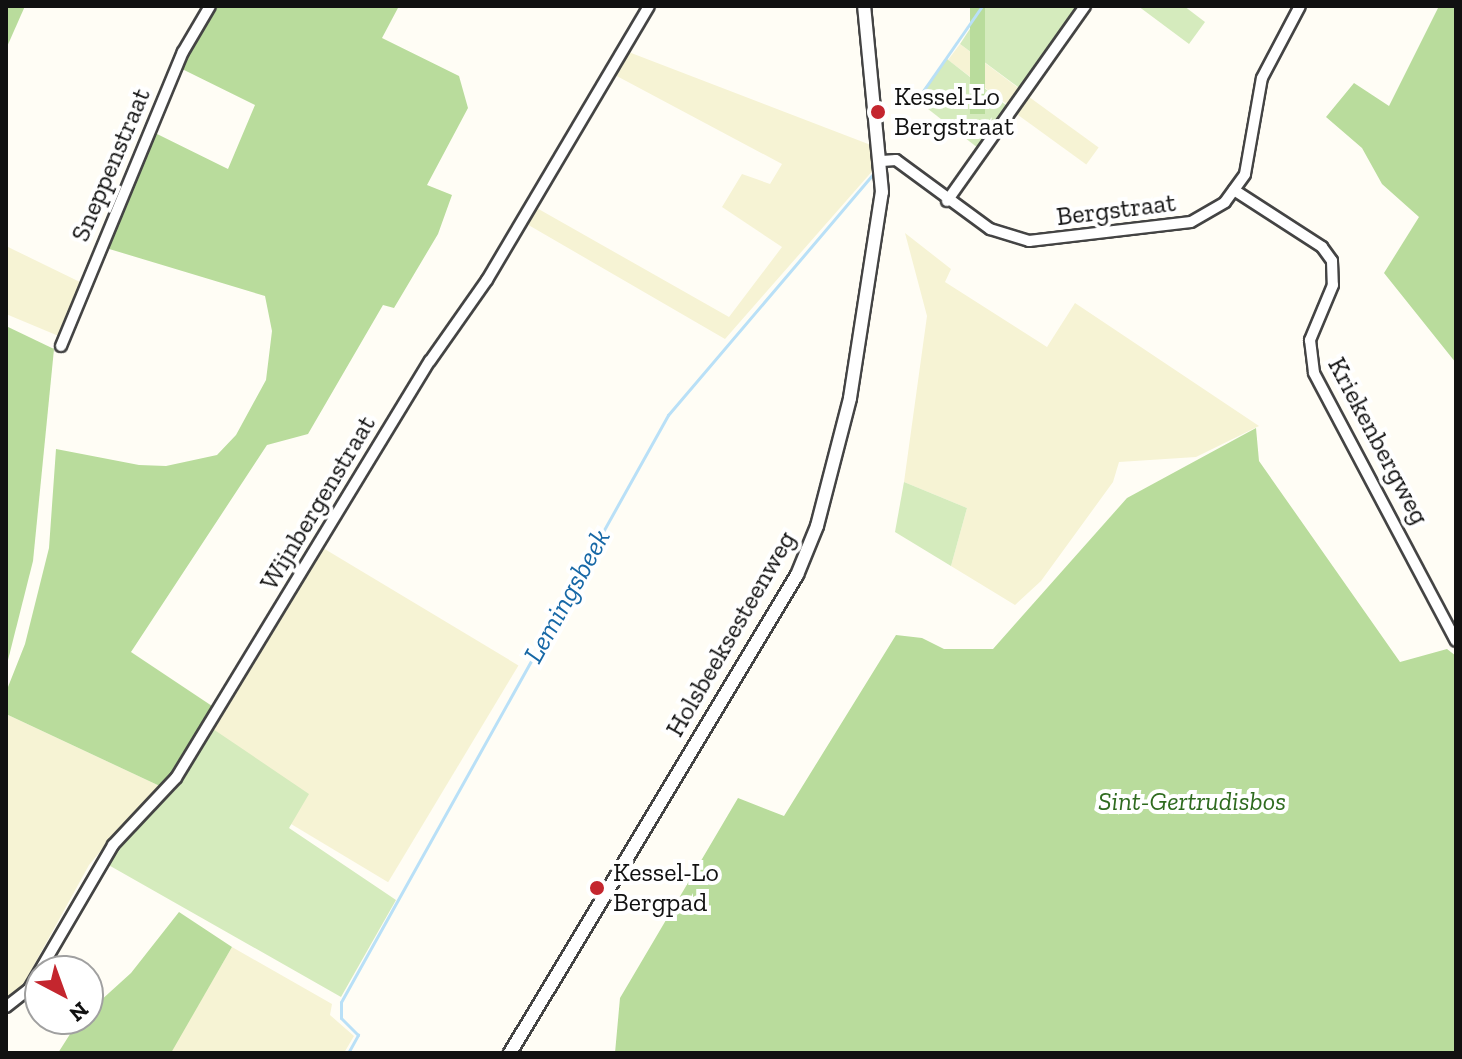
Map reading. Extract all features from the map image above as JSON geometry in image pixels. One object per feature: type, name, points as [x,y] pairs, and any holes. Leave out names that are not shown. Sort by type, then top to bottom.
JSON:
[{"type":"street","name":"Sneppenstraat","points":[[61,346],[183,52],[210,6]]},
{"type":"street","name":"Wijnbergenstraat","points":[[6,1007],[29,989],[113,845],[176,778],[430,361],[487,280],[649,6]]},
{"type":"street","name":"Holsbeeksesteenweg","points":[[510,1053],[808,551],[850,398],[882,161],[864,6]]},
{"type":"street","points":[[947,201],[1085,6]]},
{"type":"street","name":"Bergstraat","points":[[882,161],[896,160],[947,201],[1010,236],[1069,240],[1182,225],[1209,214],[1234,190],[1250,159],[1269,59],[1300,6]]},
{"type":"street","name":"Kriekenbergweg","points":[[1234,190],[1322,247],[1332,261],[1333,285],[1310,340],[1314,373],[1456,641]]},
{"type":"shaded area","points":[[960,44],[1021,90],[1009,106],[948,60]]},
{"type":"shaded area","points":[[626,51],[876,147],[875,168],[725,339],[525,223],[535,207],[729,317],[782,247],[722,207],[742,174],[770,184],[782,164],[613,74]]},
{"type":"shaded area","points":[[1025,94],[1099,147],[1086,164],[1013,111]]},
{"type":"shaded area","points":[[905,233],[951,269],[945,282],[1047,347],[1075,303],[1259,426],[1196,457],[1119,462],[1113,482],[1041,581],[1015,605],[951,566],[967,508],[904,482],[927,316]]},
{"type":"shaded area","points":[[6,246],[82,283],[61,337],[6,314]]},
{"type":"shaded area","points":[[323,548],[518,665],[388,882],[193,765]]},
{"type":"shaded area","points":[[6,714],[164,788],[125,822],[89,865],[40,955],[24,955],[23,985],[6,998]]},
{"type":"shaded area","points":[[232,947],[332,1004],[330,1015],[354,1036],[344,1053],[170,1053]]},
{"type":"green space","points":[[6,6],[25,6],[6,49]]},
{"type":"green space","points":[[217,6],[399,6],[382,38],[459,76],[468,108],[427,185],[452,195],[438,234],[394,308],[383,305],[308,434],[267,445],[131,652],[215,708],[164,788],[6,714],[6,692],[25,644],[49,548],[56,449],[139,465],[166,466],[217,455],[236,435],[266,380],[272,331],[265,296],[106,248],[153,132],[228,169],[255,105],[180,68]]},
{"type":"green space","points":[[970,6],[985,6],[985,114],[970,114]]},
{"type":"green space","points":[[985,6],[1078,6],[1079,11],[1022,90],[960,44]]},
{"type":"green space","points":[[1138,6],[1184,6],[1205,22],[1189,44]]},
{"type":"green space","points":[[1439,6],[1456,6],[1456,363],[1384,273],[1419,217],[1382,184],[1362,148],[1326,117],[1354,83],[1389,106]]},
{"type":"green space","points":[[947,59],[1010,108],[979,148],[916,99]]},
{"type":"green space","points":[[6,326],[54,349],[33,561],[6,668]]},
{"type":"green space","name":"Sint-Gertrudisbos","points":[[1256,428],[1259,461],[1400,662],[1447,649],[1456,656],[1456,1053],[615,1053],[620,998],[738,798],[784,816],[896,635],[922,638],[944,649],[993,649],[1127,498]]},
{"type":"green space","points":[[904,482],[967,508],[951,566],[895,532]]},
{"type":"green space","points":[[213,729],[309,794],[289,828],[396,900],[341,997],[105,863],[177,788]]},
{"type":"green space","points":[[179,912],[232,947],[171,1053],[58,1053],[69,1035],[104,1035],[104,997],[131,973]]},
{"type":"waterway","name":"Lemingsbeek","points":[[916,101],[982,6]]},
{"type":"waterway","name":"Lemingsbeek","points":[[348,1053],[358,1035],[341,1018],[341,1002],[668,415],[875,172]]},
{"type":"place","name":"Kessel-Lo Bergstraat","points":[[878,112]]},
{"type":"place","name":"Kessel-Lo Bergpad","points":[[597,888]]}]
